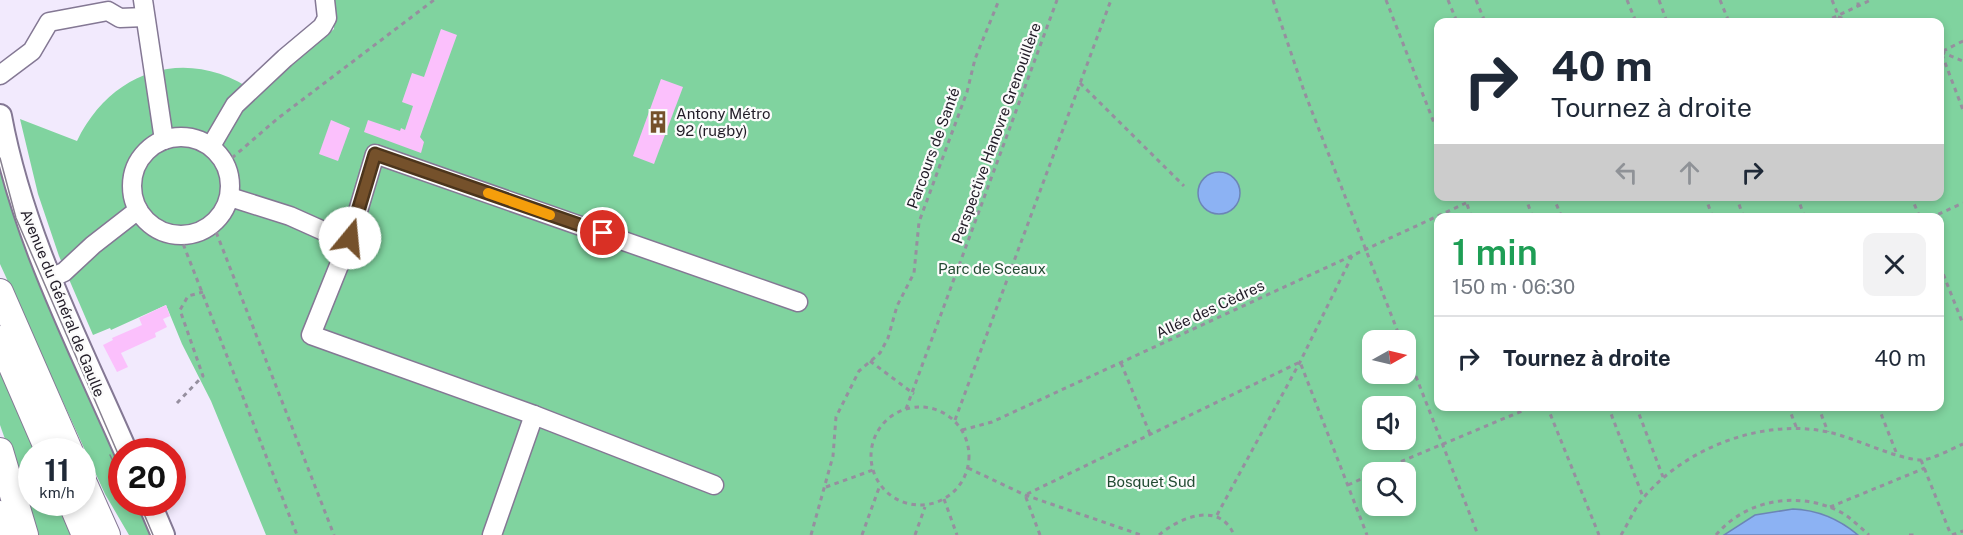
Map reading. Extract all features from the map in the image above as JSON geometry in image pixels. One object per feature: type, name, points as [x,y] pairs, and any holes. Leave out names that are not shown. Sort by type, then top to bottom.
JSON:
[{"type":"highway","points":[[0,292],[64,438]]},
{"type":"highway","points":[[0,339],[43,438]]},
{"type":"highway","points":[[0,451],[25,535]]},
{"type":"highway","points":[[96,510],[107,535]]},
{"type":"highway","points":[[77,516],[86,535]]},
{"type":"main road","name":"Avenue du Général de Gaulle","points":[[0,116],[21,203],[49,279],[120,438]]},
{"type":"main road","points":[[0,512],[9,535]]},
{"type":"main road","points":[[155,516],[164,535]]},
{"type":"lane","points":[[206,143],[235,105],[322,27],[327,18],[325,0]]},
{"type":"lane","points":[[0,75],[32,51],[49,22],[108,11],[120,18],[144,9],[164,140]]},
{"type":"lane","points":[[188,137],[206,143],[225,164],[231,185],[230,197],[220,217],[213,224],[192,235],[180,236],[156,228],[138,210],[132,194],[132,177],[138,161],[149,148],[164,140],[188,137]]},
{"type":"lane","points":[[714,485],[534,415],[311,335],[350,238],[375,154],[798,302]]},
{"type":"lane","points":[[230,197],[350,238]]},
{"type":"lane","points":[[49,279],[64,272],[93,245],[138,210]]},
{"type":"lane","points":[[492,535],[534,415]]},
{"type":"path","points":[[225,164],[277,119],[434,0]]},
{"type":"path","name":"Parcours de Santé","points":[[811,535],[833,456],[836,417],[859,371],[880,353],[897,306],[914,273],[919,222],[967,92],[975,59],[999,0]]},
{"type":"path","name":"Perspective Hanovre Grenouillère","points":[[906,409],[914,393],[1057,0]]},
{"type":"path","points":[[955,420],[1111,0]]},
{"type":"path","points":[[1273,0],[1304,90],[1397,330]]},
{"type":"path","points":[[1386,0],[1434,123]]},
{"type":"path","points":[[1448,0],[1455,18]]},
{"type":"path","points":[[1476,0],[1483,18]]},
{"type":"path","points":[[1627,0],[1634,18]]},
{"type":"path","points":[[1659,0],[1666,18]]},
{"type":"path","points":[[1720,0],[1727,18]]},
{"type":"path","points":[[1832,0],[1838,17]]},
{"type":"path","points":[[1858,0],[1858,7]]},
{"type":"path","points":[[1838,17],[1871,0]]},
{"type":"path","points":[[1944,50],[1963,41]]},
{"type":"path","points":[[1944,54],[1963,61]]},
{"type":"path","points":[[1944,62],[1963,110]]},
{"type":"path","points":[[1080,83],[1184,186]]},
{"type":"path","points":[[1466,203],[1470,213]]},
{"type":"path","name":"Allée des Cèdres","points":[[1445,213],[1466,203]]},
{"type":"path","points":[[1941,213],[1963,203]]},
{"type":"path","name":"Allée des Cèdres","points":[[962,430],[992,422],[1434,218]]},
{"type":"path","points":[[213,224],[334,535]]},
{"type":"path","points":[[180,236],[297,535]]},
{"type":"path","points":[[1217,515],[1300,362],[1353,255]]},
{"type":"path","points":[[1944,276],[1963,324]]},
{"type":"path","points":[[177,403],[203,376],[180,310],[188,296],[203,292]]},
{"type":"path","points":[[870,361],[914,393]]},
{"type":"path","points":[[1025,495],[1300,362]]},
{"type":"path","points":[[1300,362],[1367,535]]},
{"type":"path","points":[[1121,363],[1150,434]]},
{"type":"path","points":[[1416,377],[1478,535]]},
{"type":"path","points":[[921,407],[934,409],[955,420],[968,446],[968,468],[964,480],[954,492],[944,500],[925,507],[901,502],[890,496],[880,485],[871,461],[874,440],[884,423],[893,415],[906,409],[921,407]]},
{"type":"path","points":[[1400,462],[1522,411]]},
{"type":"path","points":[[1549,411],[1599,535]]},
{"type":"path","points":[[1610,411],[1643,497]]},
{"type":"path","points":[[1638,411],[1663,477]]},
{"type":"path","points":[[1790,411],[1797,429]]},
{"type":"path","points":[[1820,411],[1828,432]]},
{"type":"path","points":[[1880,411],[1897,454]]},
{"type":"path","points":[[1621,535],[1643,497],[1663,477],[1695,456],[1736,437],[1773,430],[1797,429],[1828,432],[1922,460],[1963,444]]},
{"type":"path","points":[[1922,460],[1951,535],[1963,531]]},
{"type":"path","points":[[968,468],[1025,495],[1141,535]]},
{"type":"path","points":[[1828,508],[1925,468]]},
{"type":"path","points":[[826,487],[873,470]]},
{"type":"path","points":[[1348,485],[1362,479]]},
{"type":"path","points":[[862,535],[880,485]]},
{"type":"path","points":[[1025,495],[1040,535]]},
{"type":"path","points":[[944,500],[957,535]]},
{"type":"path","points":[[1716,535],[1722,527],[1759,504],[1802,500],[1844,514],[1869,535]]},
{"type":"path","points":[[915,535],[925,507]]},
{"type":"path","points":[[1159,535],[1182,520],[1196,516],[1217,515],[1226,522],[1234,535]]},
{"type":"path","points":[[1909,535],[1914,535]]},
{"type":"green space","name":"Parc de Sceaux","points":[[333,0],[1963,0],[1963,535],[266,535],[211,401],[182,344],[166,305],[111,330],[110,328],[93,335],[59,256],[38,194],[20,119],[77,141],[92,116],[111,96],[132,81],[156,71],[181,68],[207,70],[232,79],[258,94],[334,29]]},
{"type":"green space","points":[[0,141],[115,438],[108,438],[108,499],[96,474],[96,438],[79,438],[0,264]]},
{"type":"green space","points":[[0,365],[33,438],[18,438],[18,476],[0,425]]},
{"type":"green space","points":[[32,516],[67,516],[76,535],[39,535]]},
{"type":"green space","points":[[118,516],[150,516],[159,535],[129,535]]},
{"type":"water","points":[[1219,172],[1227,173],[1234,178],[1239,185],[1239,201],[1234,208],[1227,213],[1219,214],[1211,213],[1204,208],[1199,201],[1198,193],[1199,185],[1204,178],[1211,173]]},
{"type":"water","points":[[1793,509],[1828,516],[1858,535],[1724,535],[1755,515]]},
{"type":"building","points":[[441,29],[457,35],[420,137],[424,142],[421,153],[364,132],[368,120],[400,131],[401,128],[405,130],[413,106],[402,102],[412,73],[424,77]]},
{"type":"building","name":"Antony Métro 92 (rugby)","points":[[661,79],[683,87],[654,164],[633,156]]},
{"type":"building","points":[[331,120],[350,128],[338,161],[319,154]]},
{"type":"building","points":[[166,305],[170,316],[163,319],[167,327],[155,333],[156,337],[121,353],[128,367],[117,372],[103,345],[113,340],[112,338],[142,325],[139,318]]},
{"type":"tram line","points":[[0,158],[16,218],[111,438]]},
{"type":"tram line","points":[[145,516],[153,535]]},
{"type":"slow traffic","points":[[488,193],[550,215]]},
{"type":"place","name":"Antony Métro 92 (rugby)","points":[[658,122]]},
{"type":"route","points":[[350,238],[375,154],[603,233]]},
{"type":"park label","name":"Bosquet Sud","points":[[1151,481]]}]
